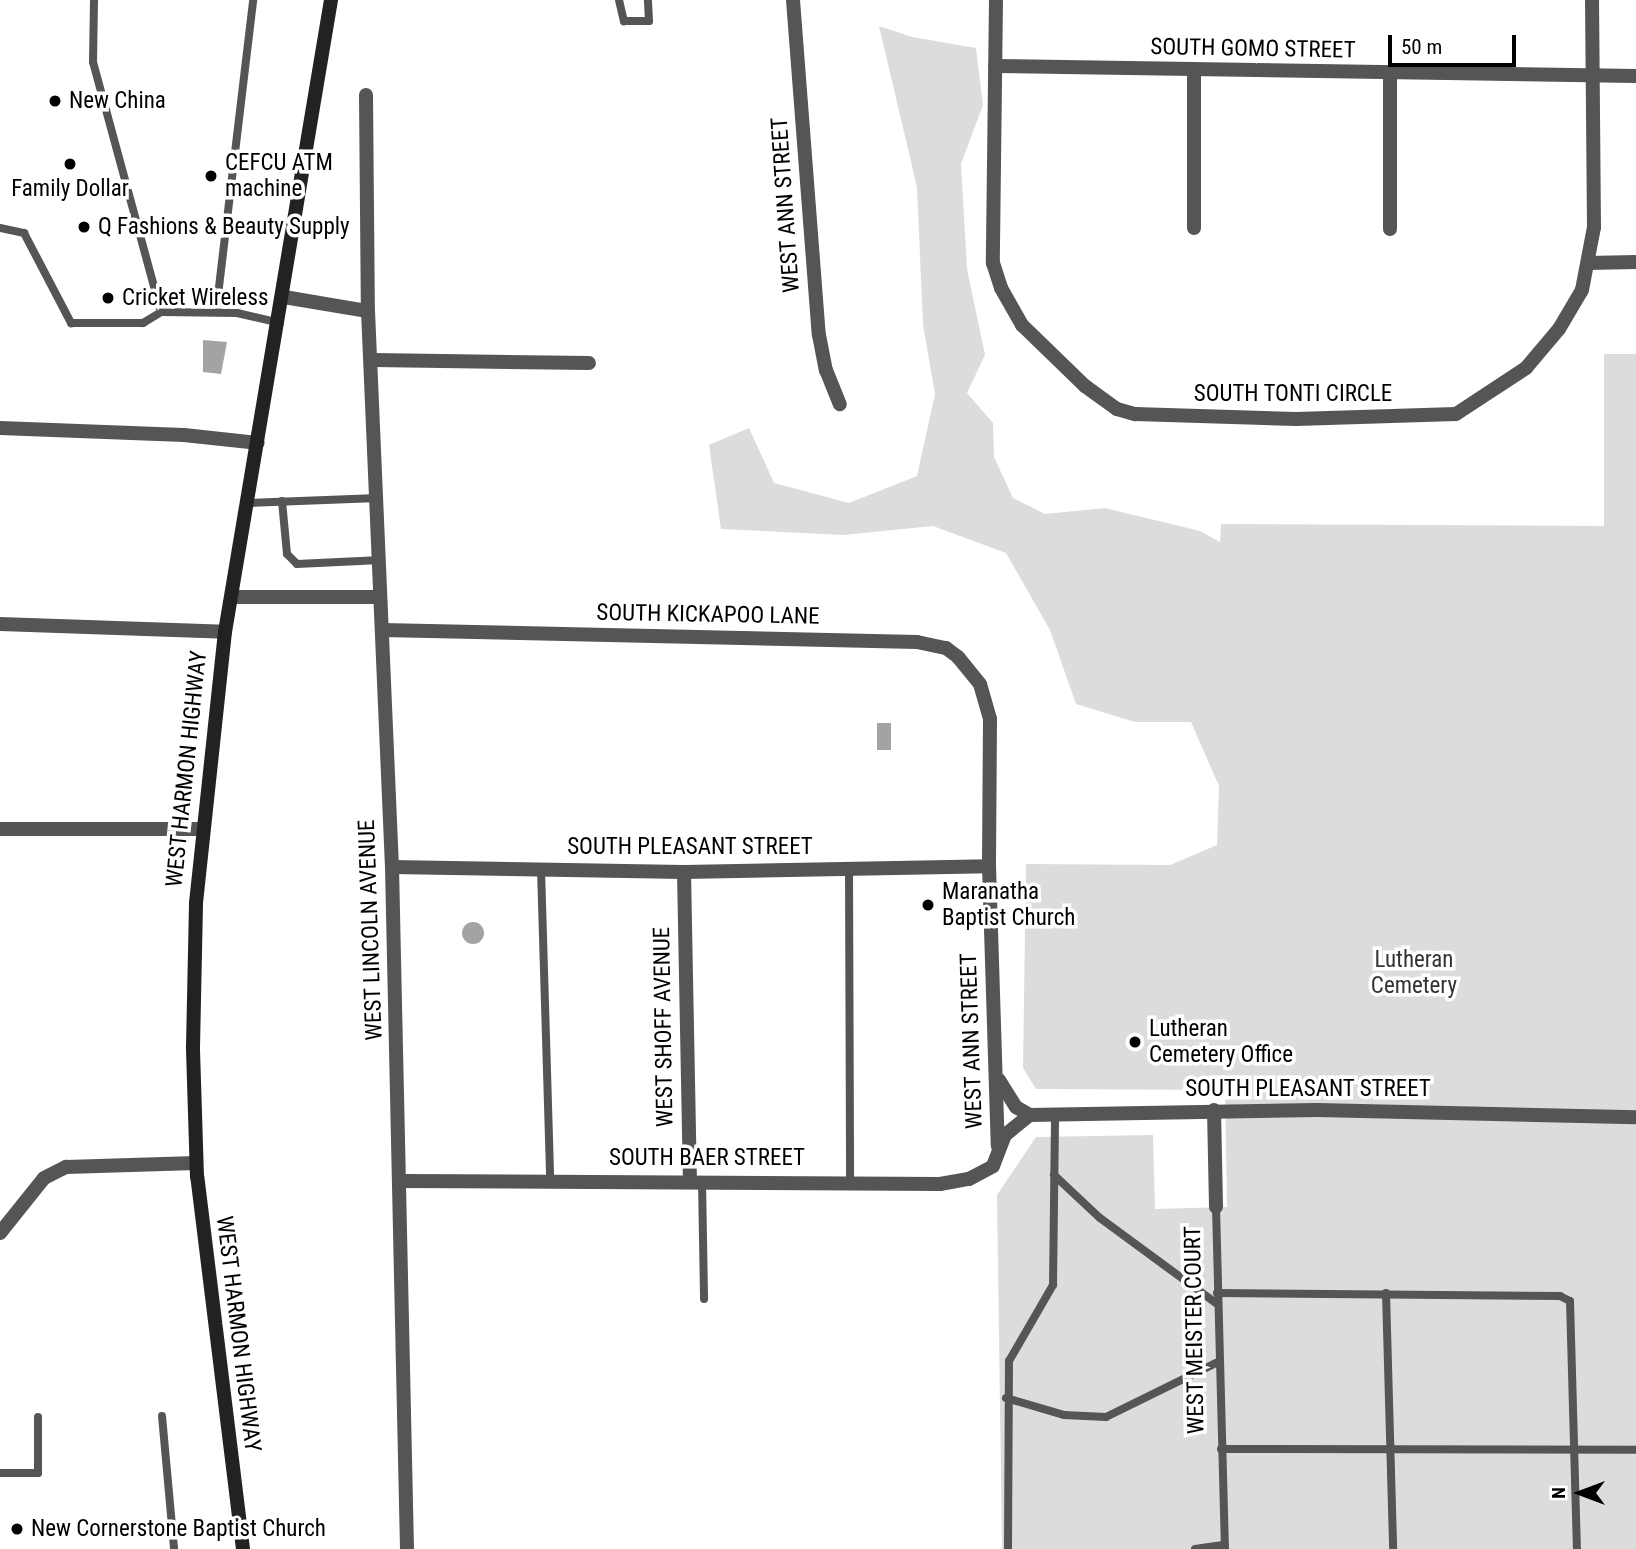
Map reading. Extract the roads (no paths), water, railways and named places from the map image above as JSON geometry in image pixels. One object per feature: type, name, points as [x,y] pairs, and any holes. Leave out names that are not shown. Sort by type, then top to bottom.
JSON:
[{"type":"main road","name":"WEST HARMON HIGHWAY","points":[[243,1549],[197,1163],[192,999],[201,829],[225,632],[280,323],[331,0]]},
{"type":"street","name":"WEST ANN STREET","points":[[793,0],[818,335],[840,404]]},
{"type":"street","name":"SOUTH TONTI CIRCLE","points":[[996,0],[992,240],[1001,288],[1022,325],[1085,386],[1117,409],[1135,414],[1296,419],[1457,414],[1527,368],[1559,329],[1582,290],[1594,227],[1592,0]]},
{"type":"street","name":"SOUTH GOMO STREET","points":[[995,66],[1194,72],[1636,76]]},
{"type":"street","points":[[1194,72],[1194,228]]},
{"type":"street","points":[[1390,74],[1390,229]]},
{"type":"street","name":"WEST LINCOLN AVENUE","points":[[366,95],[368,311],[373,360],[381,560],[380,597],[392,867],[401,1181],[407,1549]]},
{"type":"street","points":[[1588,262],[1636,262]]},
{"type":"street","points":[[284,298],[368,311]]},
{"type":"street","points":[[373,360],[589,363]]},
{"type":"street","points":[[0,428],[184,435],[258,443]]},
{"type":"street","points":[[232,597],[380,597]]},
{"type":"street","points":[[0,624],[225,632]]},
{"type":"street","name":"SOUTH KICKAPOO LANE","points":[[382,630],[931,643],[958,657],[980,684],[990,719]]},
{"type":"street","name":"WEST ANN STREET","points":[[990,719],[989,866],[998,1080],[998,1151]]},
{"type":"street","points":[[0,829],[201,829]]},
{"type":"street","name":"SOUTH PLEASANT STREET","points":[[392,867],[684,872],[989,866]]},
{"type":"street","name":"WEST SHOFF AVENUE","points":[[684,872],[696,1180]]},
{"type":"street","points":[[998,1080],[1016,1107],[1030,1115],[1005,1135],[998,1151]]},
{"type":"street","name":"SOUTH PLEASANT STREET","points":[[1030,1115],[1214,1110],[1636,1117]]},
{"type":"street","name":"WEST MEISTER COURT","points":[[1214,1110],[1216,1207]]},
{"type":"street","name":"SOUTH BAER STREET","points":[[401,1181],[953,1182],[982,1174],[993,1166],[998,1151]]},
{"type":"street","points":[[0,1233],[44,1178],[66,1167],[197,1163]]},
{"type":"lane","points":[[94,0],[93,62],[161,312]]},
{"type":"lane","points":[[216,312],[253,0]]},
{"type":"lane","points":[[619,0],[624,21],[649,21],[649,0]]},
{"type":"lane","points":[[0,228],[24,233],[71,323],[143,323],[161,312],[216,312],[280,323]]},
{"type":"lane","points":[[248,503],[378,498]]},
{"type":"lane","points":[[282,501],[287,554],[297,564],[381,560]]},
{"type":"lane","points":[[541,869],[550,1181]]},
{"type":"lane","points":[[849,869],[850,1182]]},
{"type":"lane","points":[[1008,1549],[1006,1398],[1013,1348],[1053,1285],[1055,1114]]},
{"type":"lane","points":[[1054,1175],[1100,1218],[1217,1304]]},
{"type":"lane","points":[[696,1180],[704,1299]]},
{"type":"lane","name":"WEST MEISTER COURT","points":[[1216,1207],[1220,1449],[1225,1547]]},
{"type":"lane","points":[[1217,1293],[1560,1296],[1570,1301],[1577,1447],[1577,1549]]},
{"type":"lane","points":[[1386,1293],[1393,1549]]},
{"type":"lane","points":[[1006,1398],[1064,1415],[1106,1417],[1218,1362]]},
{"type":"lane","points":[[162,1416],[174,1549]]},
{"type":"lane","points":[[0,1474],[38,1473],[38,1417]]},
{"type":"lane","points":[[1220,1449],[1577,1447],[1636,1450]]},
{"type":"lane","points":[[1195,1549],[1225,1547]]},
{"type":"place","name":"New China","points":[[55,101]]},
{"type":"place","name":"Family Dollar","points":[[70,164]]},
{"type":"place","name":"CEFCU ATM machine","points":[[211,176]]},
{"type":"place","name":"Q Fashions & Beauty Supply","points":[[84,227]]},
{"type":"place","name":"Cricket Wireless","points":[[108,298]]},
{"type":"place","name":"Maranatha Baptist Church","points":[[928,905]]},
{"type":"place","name":"Lutheran Cemetery Office","points":[[1135,1042]]},
{"type":"place","name":"New Cornerstone Baptist Church","points":[[17,1529]]},
{"type":"park label","name":"Lutheran Cemetery","points":[[1414,973]]}]
